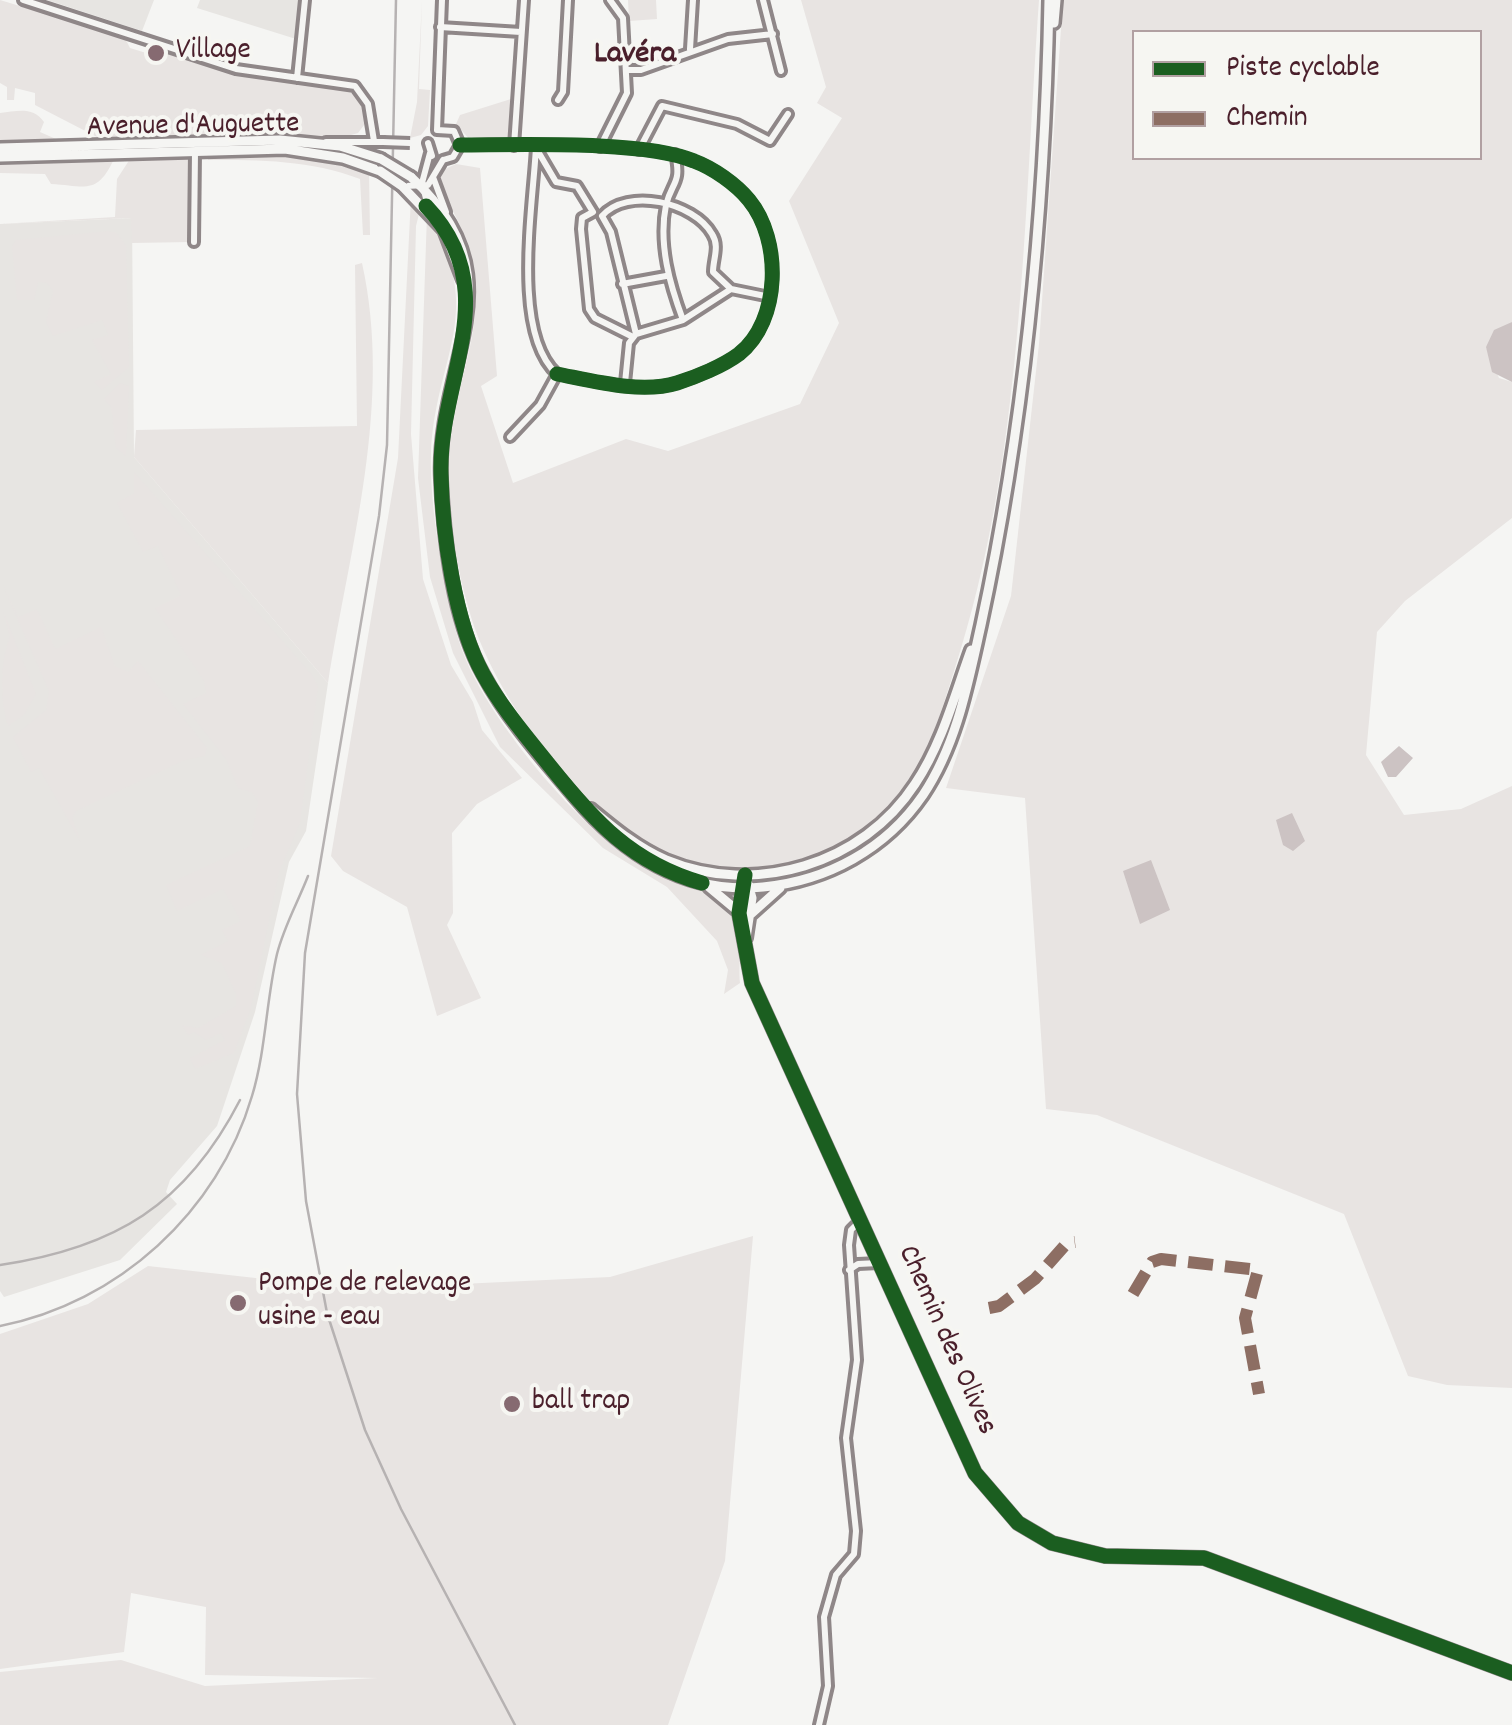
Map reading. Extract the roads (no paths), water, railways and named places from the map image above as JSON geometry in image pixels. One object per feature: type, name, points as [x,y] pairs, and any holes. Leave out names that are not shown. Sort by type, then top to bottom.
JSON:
[{"type":"main road","points":[[411,186],[452,223],[465,258],[468,298],[441,460],[460,605],[482,674],[566,787],[628,850],[648,863],[702,883],[745,888],[811,878],[858,857],[890,833],[921,797],[952,736],[967,691],[1019,415],[1052,0]]},
{"type":"main road","name":"Avenue d'Auguette","points":[[0,148],[265,140],[320,143],[381,158],[411,186],[450,241],[468,298]]},
{"type":"main road","name":"Avenue d'Auguette","points":[[0,156],[296,150],[343,158],[411,186]]},
{"type":"main road","points":[[566,787],[618,831],[663,859],[707,872],[744,876],[818,862],[882,824],[928,763],[980,628]]},
{"type":"main road","name":"Chemin des Olives","points":[[744,876],[744,945],[752,983],[975,1473],[1018,1524],[1052,1543],[1105,1556],[1204,1558],[1238,1568],[1512,1673]]},
{"type":"main road","points":[[702,883],[744,914],[787,884]]},
{"type":"street","points":[[23,0],[236,69],[355,86],[365,97],[378,142]]},
{"type":"street","points":[[297,78],[305,0]]},
{"type":"street","points":[[411,186],[437,130],[442,0]]},
{"type":"street","points":[[514,146],[524,0]]},
{"type":"street","points":[[558,100],[564,92],[568,0]]},
{"type":"street","points":[[600,148],[628,94],[622,18],[610,0]]},
{"type":"street","points":[[690,49],[693,0]]},
{"type":"street","points":[[764,0],[781,71]]},
{"type":"street","points":[[440,26],[522,32]]},
{"type":"street","points":[[626,70],[641,70],[690,49],[773,34]]},
{"type":"street","points":[[639,150],[662,106],[738,124],[770,141],[788,114]]},
{"type":"street","points":[[358,140],[371,122]]},
{"type":"street","points":[[437,130],[454,132],[460,145]]},
{"type":"street","points":[[320,143],[358,140],[410,144],[429,148],[443,160]]},
{"type":"street","points":[[460,145],[600,148],[639,150],[675,154],[714,170],[750,201],[771,256],[770,297],[740,353],[673,385],[557,374],[537,348],[528,291],[536,147]]},
{"type":"street","points":[[411,186],[433,176],[460,145]]},
{"type":"street","points":[[536,147],[556,182],[577,186],[610,232],[634,336],[625,383]]},
{"type":"street","points":[[194,242],[196,150]]},
{"type":"street","points":[[675,154],[680,177],[666,205],[666,276],[683,320]]},
{"type":"street","points":[[433,176],[452,223]]},
{"type":"street","points":[[602,216],[608,209],[632,200],[666,205],[702,222],[717,245],[713,272],[732,289],[770,297]]},
{"type":"street","points":[[593,212],[582,218],[581,229],[589,309],[594,318],[634,336],[683,320],[732,289]]},
{"type":"street","points":[[622,284],[666,276]]},
{"type":"street","points":[[510,437],[540,406],[557,374]]},
{"type":"street","points":[[820,1725],[828,1686],[824,1617],[836,1575],[854,1554],[856,1531],[846,1438],[857,1360],[849,1270],[852,1230],[860,1220]]},
{"type":"street","points":[[849,1270],[858,1264],[880,1263]]},
{"type":"railway","points":[[396,0],[387,445],[379,516],[305,953],[297,1094],[306,1201],[327,1313],[365,1430],[401,1509],[515,1725]]},
{"type":"railway","points":[[0,1326],[84,1297],[123,1274],[158,1246],[215,1178],[252,1096],[277,954],[308,876]]},
{"type":"railway","points":[[0,1265],[78,1247],[143,1216],[196,1168],[240,1100]]},
{"type":"place","name":"Village","points":[[156,53]]},
{"type":"place","name":"Pompe de relevage usine - eau","points":[[238,1303]]},
{"type":"place","name":"ball trap","points":[[512,1404]]},
{"type":"district","name":"Lavéra","points":[[635,57]]}]
